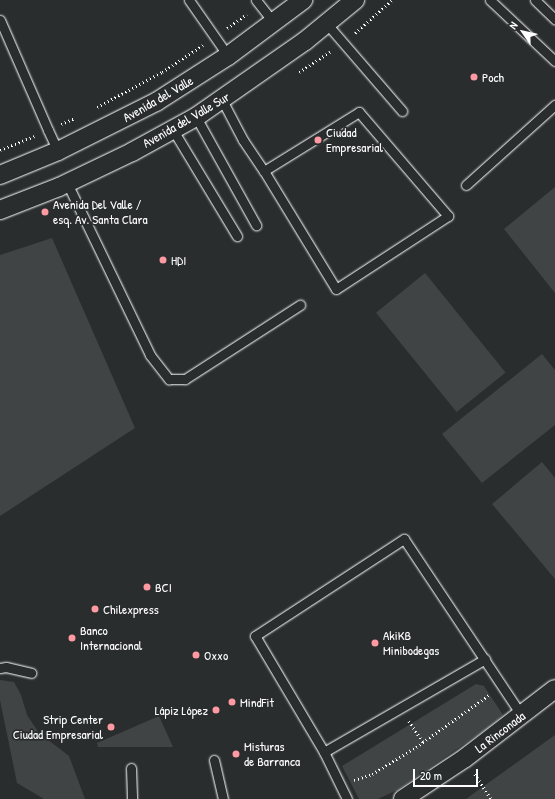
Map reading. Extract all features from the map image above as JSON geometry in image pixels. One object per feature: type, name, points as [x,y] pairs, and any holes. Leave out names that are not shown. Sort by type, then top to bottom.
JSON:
[{"type":"street","name":"Avenida del Valle","points":[[0,175],[58,150],[156,102],[228,56],[304,0]]},
{"type":"street","name":"Avenida del Valle Sur","points":[[0,210],[67,183],[196,117],[327,24],[355,0]]},
{"type":"street","name":"La Rinconada","points":[[402,799],[465,758],[522,716],[555,689]]},
{"type":"lane","points":[[190,0],[228,56]]},
{"type":"lane","points":[[490,0],[555,61]]},
{"type":"lane","points":[[535,0],[555,19]]},
{"type":"lane","points":[[258,3],[274,23]]},
{"type":"lane","points":[[0,20],[58,150]]},
{"type":"lane","points":[[327,24],[402,111]]},
{"type":"lane","points":[[222,100],[243,140],[264,170],[336,289],[448,216],[359,112],[264,170]]},
{"type":"lane","points":[[466,185],[555,105]]},
{"type":"lane","points":[[196,117],[256,225]]},
{"type":"lane","points":[[173,130],[237,236]]},
{"type":"lane","points":[[67,183],[150,355],[169,379],[185,379],[300,305]]},
{"type":"lane","points":[[347,799],[324,752],[255,636],[404,539],[485,658],[522,716]]},
{"type":"lane","points":[[324,752],[485,658]]},
{"type":"lane","points":[[0,668],[6,667],[31,673]]},
{"type":"lane","points":[[214,760],[224,799]]},
{"type":"lane","points":[[131,768],[132,799]]},
{"type":"path","points":[[92,110],[162,72],[214,37],[258,3]]},
{"type":"path","points":[[0,150],[79,116]]},
{"type":"path","points":[[340,785],[372,774],[466,713],[502,685]]},
{"type":"path","points":[[401,708],[423,742]]},
{"type":"path","points":[[465,758],[491,799]]},
{"type":"shaded area","points":[[555,187],[555,293],[504,229]]},
{"type":"shaded area","points":[[52,238],[135,428],[0,516],[0,255]]},
{"type":"shaded area","points":[[425,273],[506,372],[457,412],[376,313]]},
{"type":"shaded area","points":[[542,354],[555,370],[555,425],[482,483],[442,434]]},
{"type":"shaded area","points":[[542,462],[555,478],[555,579],[492,504]]},
{"type":"shaded area","points":[[0,680],[14,682],[21,695],[27,715],[39,733],[69,756],[85,799],[44,799],[17,783],[0,700]]},
{"type":"shaded area","points":[[476,684],[484,686],[503,715],[489,727],[397,790],[378,799],[359,799],[342,766]]},
{"type":"shaded area","points":[[159,716],[173,747],[98,747],[97,743]]},
{"type":"shaded area","points":[[555,735],[555,799],[466,799]]},
{"type":"place","name":"Poch","points":[[474,77]]},
{"type":"place","name":"Ciudad Empresarial","points":[[318,140]]},
{"type":"place","name":"Avenida Del Valle / esq. Av. Santa Clara","points":[[45,212]]},
{"type":"place","name":"HDI","points":[[163,260]]},
{"type":"place","name":"BCI","points":[[147,587]]},
{"type":"place","name":"Chilexpress","points":[[95,609]]},
{"type":"place","name":"Banco Internacional","points":[[72,638]]},
{"type":"place","name":"AkiKB Minibodegas","points":[[375,643]]},
{"type":"place","name":"Oxxo","points":[[196,655]]},
{"type":"place","name":"MindFit","points":[[232,702]]},
{"type":"place","name":"Lápiz López","points":[[216,710]]},
{"type":"place","name":"Strip Center Ciudad Empresarial","points":[[111,727]]},
{"type":"place","name":"Misturas de Barranca","points":[[236,754]]}]
